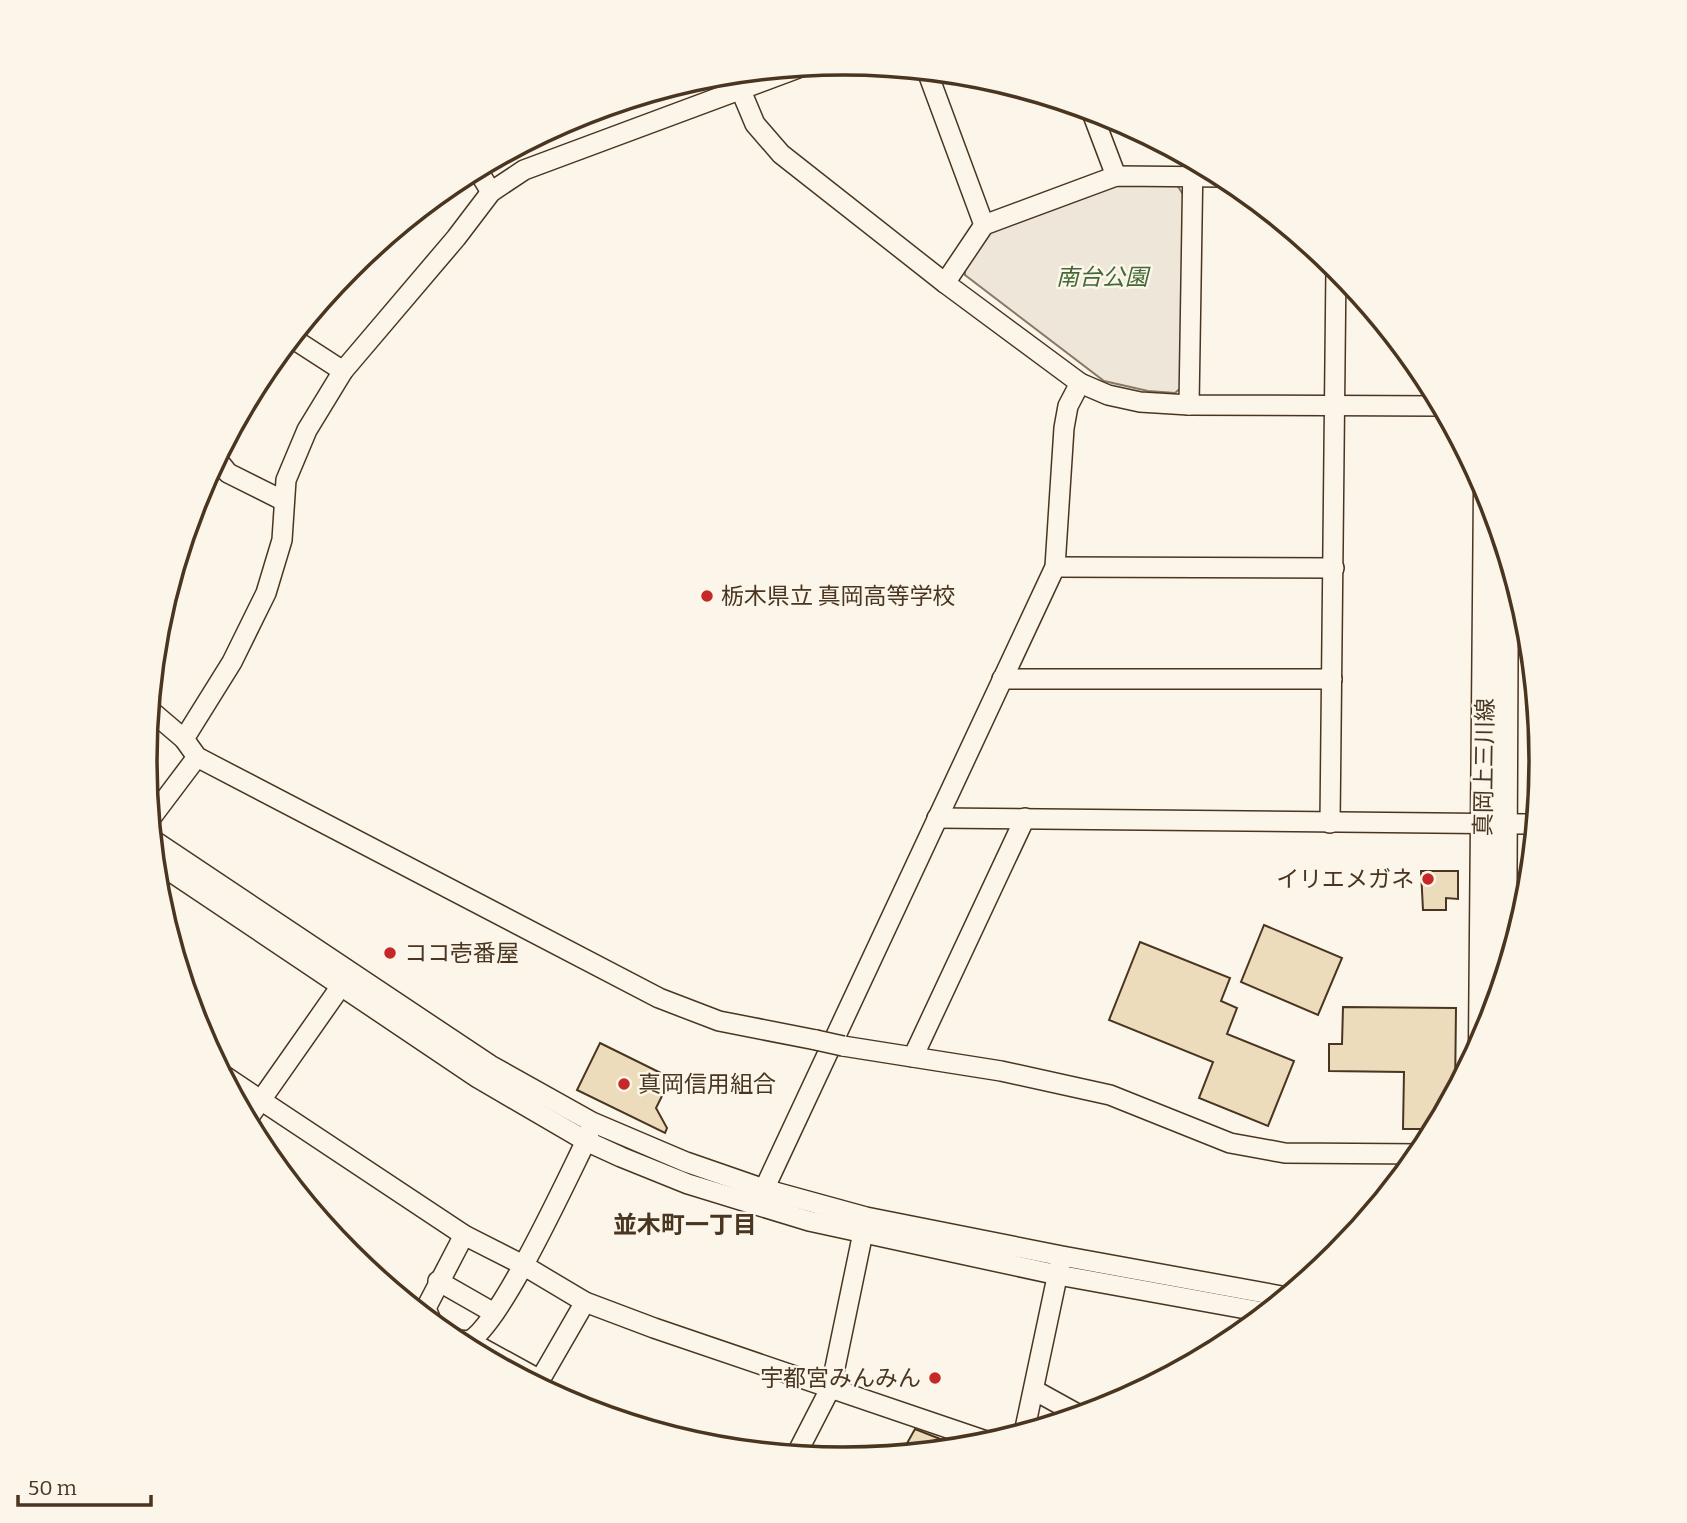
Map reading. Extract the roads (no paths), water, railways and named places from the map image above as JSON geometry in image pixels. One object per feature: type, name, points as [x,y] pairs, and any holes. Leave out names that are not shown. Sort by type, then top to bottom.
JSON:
[{"type":"main road","name":"真岡上三川線","points":[[1487,523],[1493,824],[1502,952]]},
{"type":"main road","name":"真岡上三川線","points":[[1483,1010],[1505,579]]},
{"type":"street","points":[[931,81],[984,225]]},
{"type":"street","points":[[738,84],[755,124],[781,154],[945,284],[1080,383],[1108,395],[1140,402],[1189,405],[1430,406]]},
{"type":"street","points":[[184,739],[232,662],[266,593],[282,540],[286,480],[306,430],[343,371],[456,238],[491,192],[524,170],[730,85]]},
{"type":"street","points":[[1096,123],[1116,176]]},
{"type":"street","points":[[945,284],[984,225],[1116,176],[1189,168]]},
{"type":"street","points":[[1189,405],[1193,171]]},
{"type":"street","points":[[483,178],[491,192]]},
{"type":"street","points":[[1330,823],[1336,284]]},
{"type":"street","points":[[300,343],[343,371]]},
{"type":"street","points":[[760,1197],[1055,567],[1064,428],[1069,406],[1080,383]]},
{"type":"street","points":[[224,467],[228,473],[285,501]]},
{"type":"street","points":[[1055,567],[1334,568]]},
{"type":"street","points":[[1002,679],[1332,679]]},
{"type":"street","points":[[159,718],[184,739],[197,757],[659,998],[719,1021],[843,1046],[1001,1070],[1110,1095],[1230,1143],[1285,1153],[1406,1154]]},
{"type":"street","points":[[159,806],[197,757]]},
{"type":"street","points":[[937,818],[1526,824]]},
{"type":"street","points":[[913,1057],[1025,818]]},
{"type":"street","points":[[163,846],[490,1065],[592,1122],[760,1197]]},
{"type":"street","points":[[166,868],[478,1079],[586,1141],[688,1184],[760,1197],[864,1225],[1255,1310]]},
{"type":"street","points":[[253,1111],[341,986]]},
{"type":"street","points":[[239,1086],[464,1235],[523,1265],[585,1302],[972,1436]]},
{"type":"street","points":[[473,1339],[478,1337],[523,1265],[586,1141],[592,1122]]},
{"type":"street","points":[[801,1446],[831,1387],[864,1225]]},
{"type":"street","points":[[427,1306],[464,1235]]},
{"type":"street","points":[[1060,1266],[1274,1295]]},
{"type":"street","points":[[1026,1422],[1060,1266]]},
{"type":"street","points":[[438,1282],[494,1313]]},
{"type":"street","points":[[545,1379],[585,1302]]},
{"type":"street","points":[[1034,1390],[1069,1409]]},
{"type":"place","name":"栃木県立 真岡高等学校","points":[[707,596]]},
{"type":"place","name":"イリエメガネ","points":[[1428,879]]},
{"type":"place","name":"ココ壱番屋","points":[[390,953]]},
{"type":"place","name":"真岡信用組合","points":[[624,1084]]},
{"type":"place","name":"宇都宮みんみん","points":[[935,1378]]},
{"type":"district","name":"並木町一丁目","points":[[685,1225]]},
{"type":"park label","name":"南台公園","points":[[1102,277]]}]
